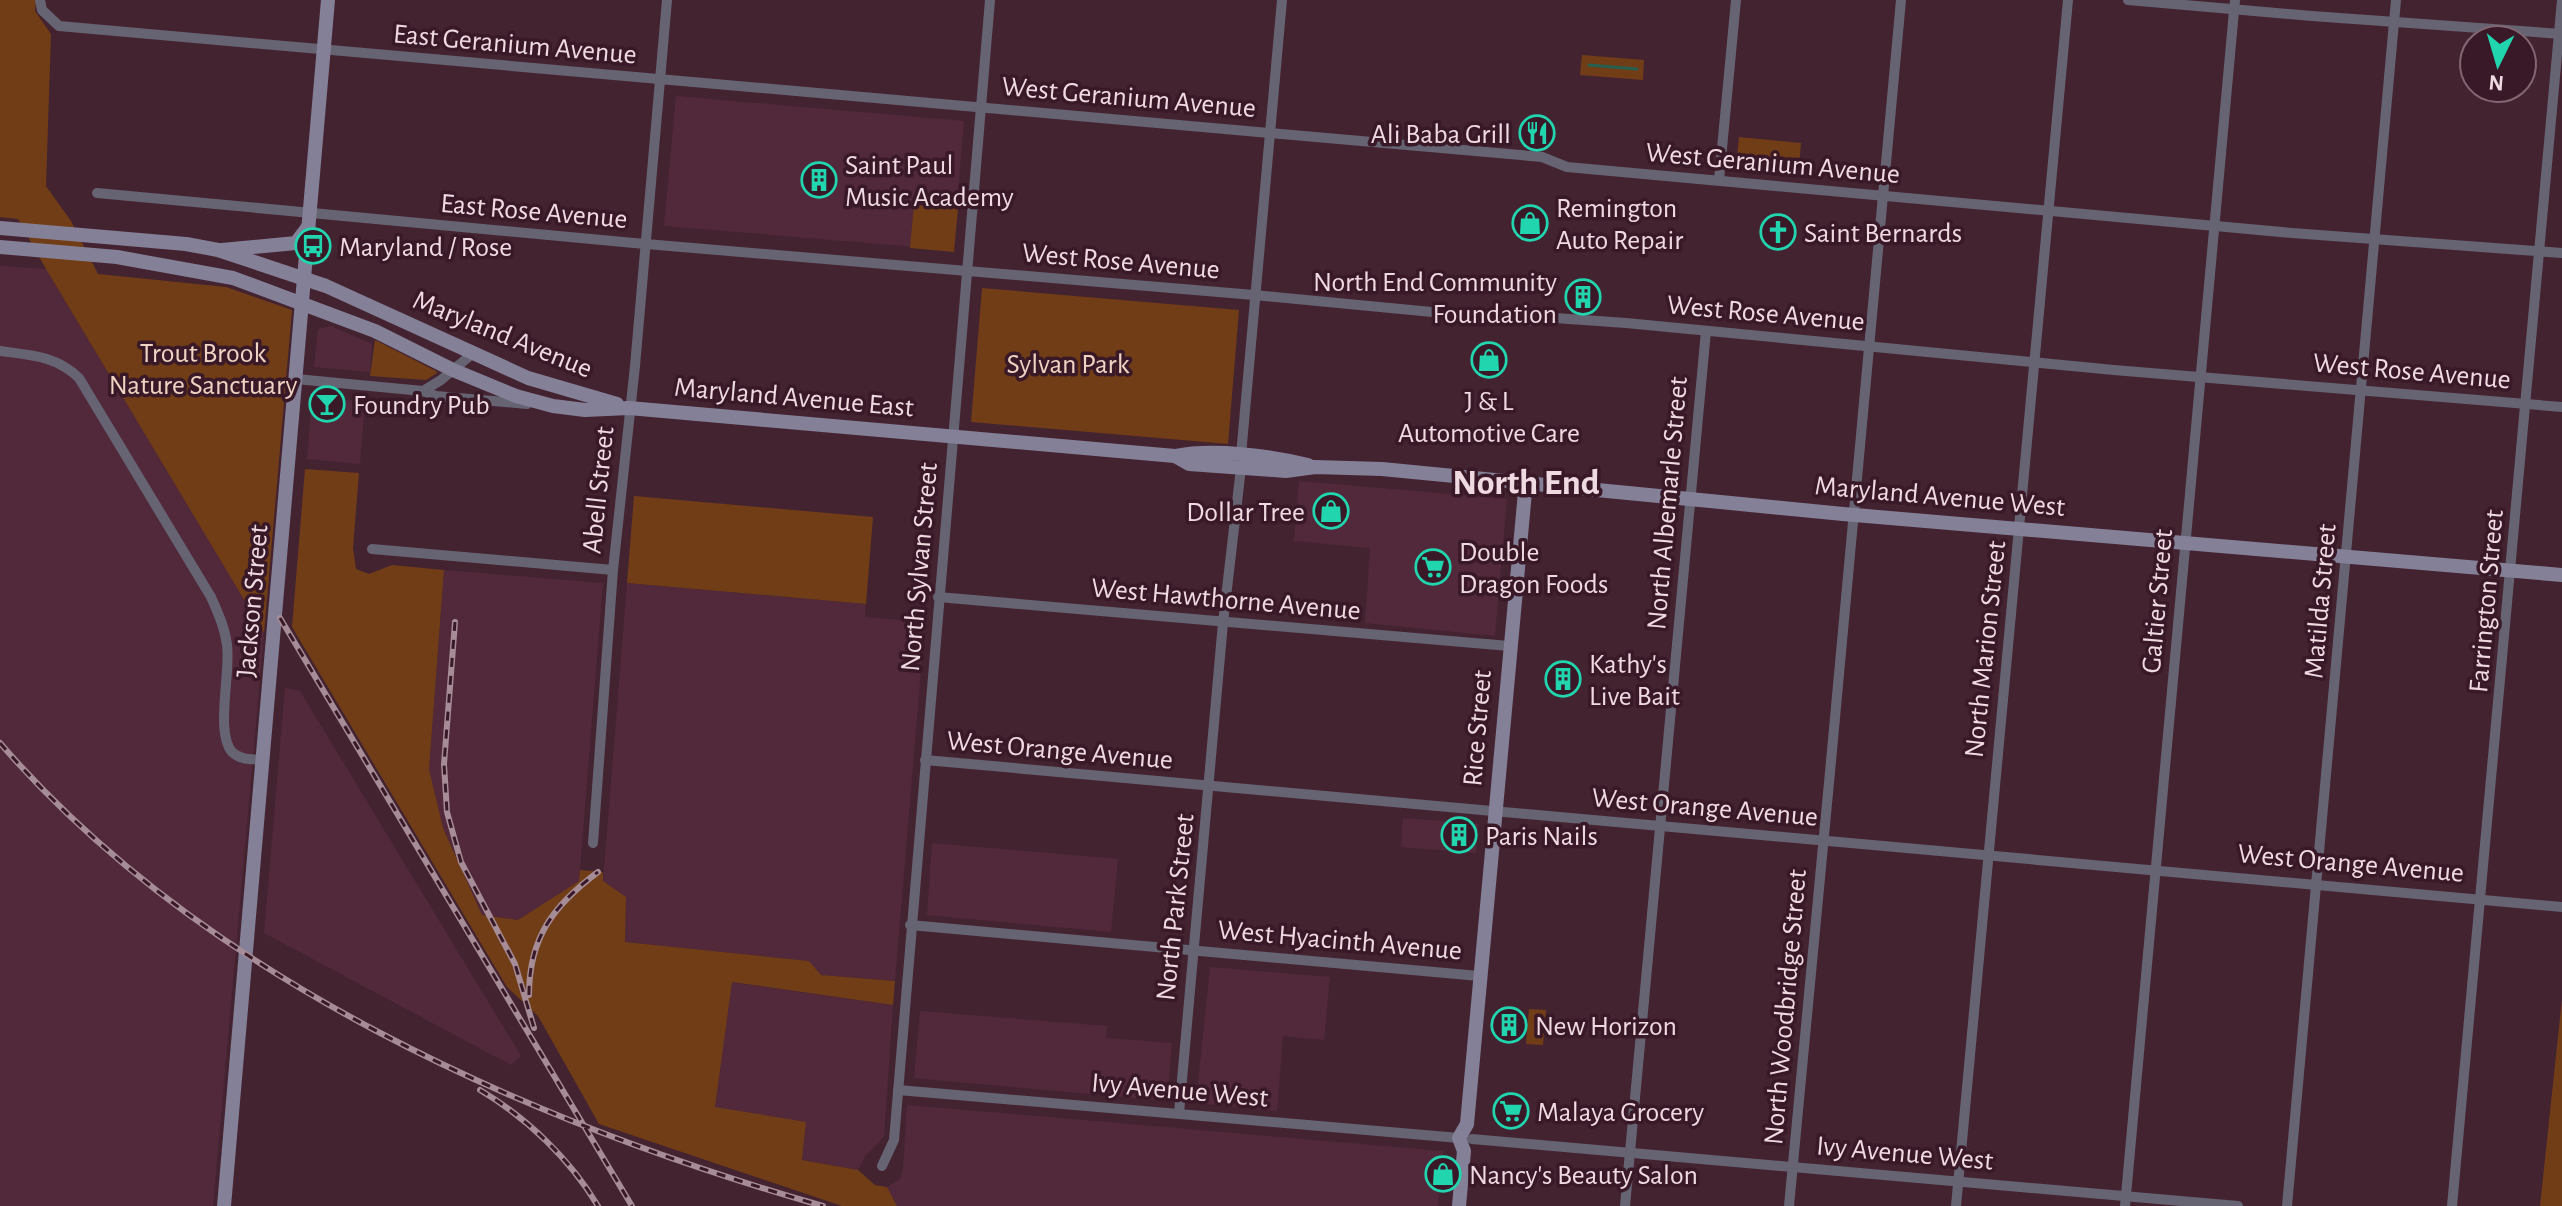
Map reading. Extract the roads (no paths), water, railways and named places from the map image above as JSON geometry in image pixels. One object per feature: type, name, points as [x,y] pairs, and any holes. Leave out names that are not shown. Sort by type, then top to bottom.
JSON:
[{"type":"main road","name":"Jackson Street","points":[[224,1206],[328,0]]},
{"type":"main road","points":[[218,250],[296,243],[309,220]]},
{"type":"main road","name":"Maryland Avenue","points":[[0,228],[186,244],[218,250],[305,278],[547,385],[629,408]]},
{"type":"main road","name":"Maryland Avenue","points":[[0,247],[84,254],[202,271],[245,282],[375,331],[453,370],[516,396],[553,406],[585,410],[629,408]]},
{"type":"main road","name":"Maryland Avenue East","points":[[629,408],[954,437]]},
{"type":"main road","name":"Maryland Avenue West","points":[[954,437],[1175,456],[1189,464],[1285,460],[1315,467],[1382,469],[1526,481],[1855,515],[2562,575]]},
{"type":"main road","name":"Rice Street","points":[[1459,1206],[1526,481]]},
{"type":"street","name":"East Geranium Avenue","points":[[40,0],[42,10],[59,26],[981,107]]},
{"type":"street","name":"Abell Street","points":[[593,843],[613,570],[667,0]]},
{"type":"street","name":"North Sylvan Street","points":[[882,1166],[894,1140],[990,0]]},
{"type":"street","name":"North Park Street","points":[[1179,1113],[1282,0]]},
{"type":"street","points":[[1719,180],[1736,0]]},
{"type":"street","name":"North Woodbridge Street","points":[[1789,1206],[1872,346],[1901,0]]},
{"type":"street","name":"North Marion Street","points":[[1956,1206],[2068,0]]},
{"type":"street","points":[[2128,0],[2235,5],[2394,22],[2560,34]]},
{"type":"street","name":"Matilda Street","points":[[2287,1206],[2396,0]]},
{"type":"street","name":"Farrington Street","points":[[2452,1206],[2528,404],[2538,251],[2562,0]]},
{"type":"street","name":"Galtier Street","points":[[2126,1201],[2235,5]]},
{"type":"street","name":"West Geranium Avenue","points":[[981,107],[1542,157],[1567,167],[2049,212],[2562,253]]},
{"type":"street","name":"East Rose Avenue","points":[[97,193],[309,220],[967,271]]},
{"type":"street","name":"West Rose Avenue","points":[[967,271],[1526,321],[1555,318],[2562,407]]},
{"type":"street","name":"North Albemarle Street","points":[[1625,1206],[1706,331]]},
{"type":"street","points":[[0,351],[46,357],[66,366],[79,378],[216,609],[227,644],[225,724],[228,744],[242,758],[262,760]]},
{"type":"street","points":[[423,391],[472,354]]},
{"type":"street","points":[[296,379],[553,406]]},
{"type":"street","points":[[372,549],[613,570]]},
{"type":"street","name":"West Hawthorne Avenue","points":[[938,597],[1509,646]]},
{"type":"street","name":"West Orange Avenue","points":[[925,760],[2562,907]]},
{"type":"street","name":"West Hyacinth Avenue","points":[[910,925],[1479,976]]},
{"type":"street","name":"Ivy Avenue West","points":[[898,1090],[1179,1113],[1465,1143],[1629,1152],[1958,1180],[2126,1201],[2238,1206]]},
{"type":"waterway","points":[[1589,65],[1637,69]]},
{"type":"railway","points":[[280,618],[632,1206]]},
{"type":"railway","points":[[455,622],[444,764],[447,812],[461,862],[515,964],[534,1028]]},
{"type":"railway","points":[[0,743],[82,827],[173,903],[272,971],[377,1032],[487,1085],[599,1131],[711,1172],[823,1206]]},
{"type":"railway","points":[[529,995],[534,956],[547,924],[569,897],[598,872]]},
{"type":"railway","points":[[480,1090],[514,1113],[546,1141],[574,1172],[598,1206]]},
{"type":"place","name":"Ali Baba Grill","points":[[1537,133]]},
{"type":"place","name":"Saint Paul Music Academy","points":[[819,180]]},
{"type":"place","name":"Remington Auto Repair","points":[[1530,223]]},
{"type":"place","name":"Saint Bernards","points":[[1778,232]]},
{"type":"place","name":"Maryland / Rose","points":[[313,246]]},
{"type":"place","name":"North End Community Foundation","points":[[1583,297]]},
{"type":"place","name":"J & L Automotive Care","points":[[1489,360]]},
{"type":"place","name":"Foundry Pub","points":[[327,404]]},
{"type":"place","name":"Dollar Tree","points":[[1331,511]]},
{"type":"place","name":"Double Dragon Foods","points":[[1433,567]]},
{"type":"place","name":"Kathy's Live Bait","points":[[1563,679]]},
{"type":"place","name":"Paris Nails","points":[[1459,835]]},
{"type":"place","name":"New Horizon","points":[[1509,1025]]},
{"type":"place","name":"Malaya Grocery","points":[[1511,1111]]},
{"type":"place","name":"Nancy's Beauty Salon","points":[[1443,1174]]},
{"type":"district","name":"North End","points":[[1526,481]]},
{"type":"park label","name":"Sylvan Park","points":[[1068,363]]},
{"type":"park label","name":"Trout Brook Nature Sanctuary","points":[[203,368]]}]
